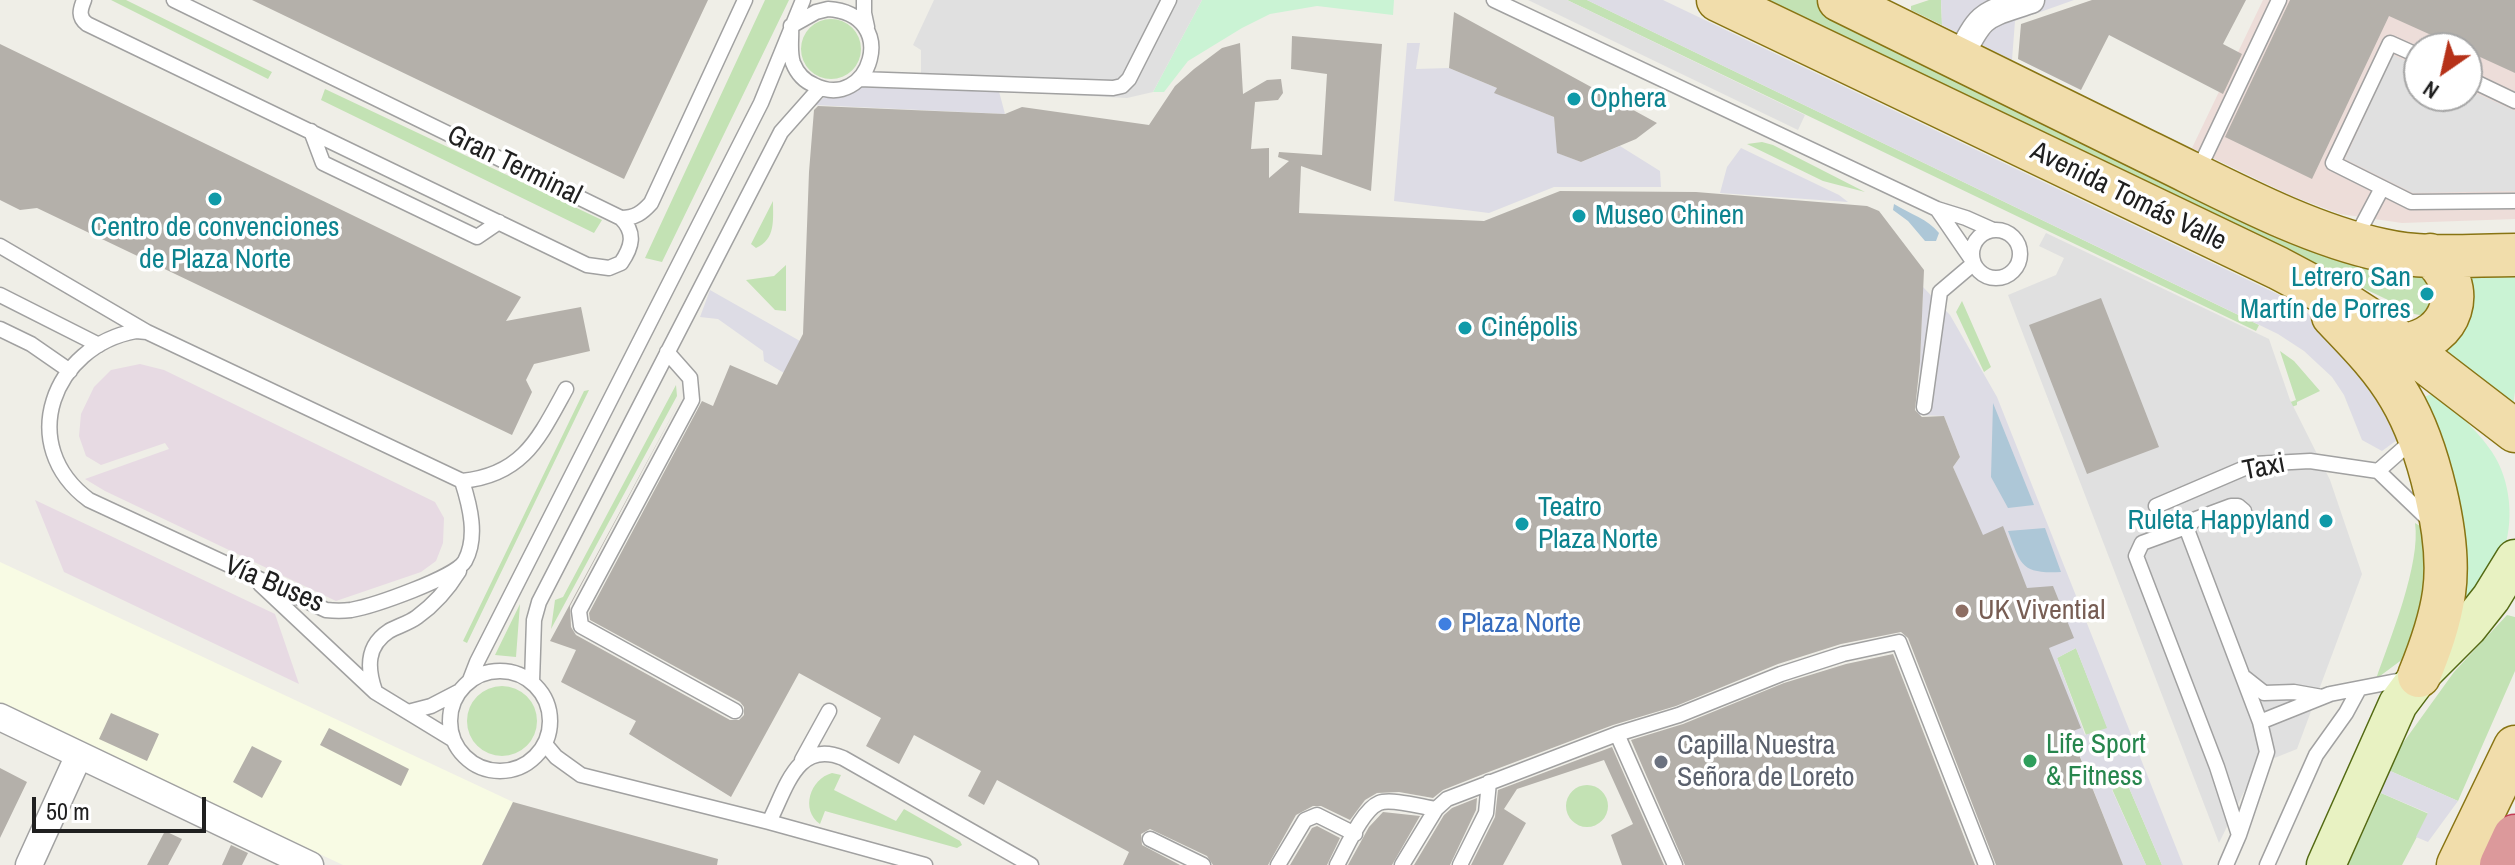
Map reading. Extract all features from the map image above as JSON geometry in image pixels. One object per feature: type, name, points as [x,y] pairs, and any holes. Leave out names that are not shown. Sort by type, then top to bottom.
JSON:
[{"type":"highway","points":[[2502,865],[2515,837]]},
{"type":"main road","name":"Avenida Tomás Valle","points":[[1718,0],[2278,268],[2342,302],[2373,322],[2515,431]]},
{"type":"main road","name":"Avenida Tomás Valle","points":[[1866,4],[1959,59],[2304,225],[2353,243],[2399,253],[2515,255]]},
{"type":"main road","points":[[2403,345],[2424,341],[2433,335],[2441,328],[2450,310],[2449,279],[2438,261],[2430,255]]},
{"type":"main road","points":[[2278,268],[2322,306],[2364,349],[2400,396],[2428,465],[2443,532],[2444,593],[2438,624],[2419,676]]},
{"type":"main road","points":[[2326,865],[2398,704],[2419,676],[2468,627],[2491,598],[2515,559]]},
{"type":"main road","points":[[2458,865],[2515,747]]},
{"type":"street","points":[[1959,59],[1974,28],[1983,18],[2031,0]]},
{"type":"street","points":[[0,717],[310,865]]},
{"type":"street","points":[[29,865],[79,755]]},
{"type":"lane","points":[[84,0],[80,13],[87,24],[587,265],[609,268],[621,263],[632,241],[632,232],[621,218],[638,215],[651,203],[745,0]]},
{"type":"lane","name":"Gran Terminal","points":[[174,0],[621,218]]},
{"type":"lane","points":[[470,680],[761,103],[803,0]]},
{"type":"lane","points":[[791,26],[791,52],[800,75],[820,88],[834,90],[848,87],[867,70],[871,59],[864,0]]},
{"type":"lane","points":[[859,79],[1122,86],[1129,79],[1169,0]]},
{"type":"lane","points":[[1494,0],[1937,209],[2002,231],[2015,239],[2020,254],[2016,268],[2011,274],[1997,279],[1981,274],[1937,209]]},
{"type":"lane","points":[[2197,175],[2279,0]]},
{"type":"lane","points":[[791,26],[816,12],[841,10],[853,15],[870,35]]},
{"type":"lane","points":[[2403,49],[2390,43],[2333,163],[2407,201],[2515,201]]},
{"type":"lane","points":[[2483,86],[2515,101]]},
{"type":"lane","points":[[532,682],[534,620],[539,602],[781,132],[820,88]]},
{"type":"lane","points":[[311,131],[323,163],[337,170],[477,237],[499,222]]},
{"type":"lane","points":[[2353,243],[2382,188]]},
{"type":"lane","points":[[1973,262],[1971,252],[1978,237],[1993,230]]},
{"type":"lane","points":[[0,246],[147,332],[462,481],[497,474],[520,459],[541,434],[566,389]]},
{"type":"lane","points":[[1924,407],[1940,292],[1973,262]]},
{"type":"lane","points":[[0,295],[99,345]]},
{"type":"lane","points":[[0,329],[41,349],[70,371]]},
{"type":"lane","name":"Vía Buses","points":[[147,332],[124,333],[84,355],[70,371],[53,403],[48,435],[52,453],[68,482],[89,500],[315,606],[339,611],[354,609],[436,581],[464,562]]},
{"type":"lane","points":[[667,352],[690,378],[692,400],[579,611],[581,626],[735,711]]},
{"type":"lane","points":[[2414,427],[2405,447],[2378,471],[2443,532]]},
{"type":"lane","name":"Taxi","points":[[2156,506],[2254,464],[2310,461],[2378,471]]},
{"type":"lane","points":[[375,692],[369,661],[372,649],[388,632],[415,619],[434,604],[464,562],[470,543],[471,520],[462,481]]},
{"type":"lane","points":[[2239,835],[2217,767],[2136,556],[2142,543],[2186,527],[2196,519],[2231,506],[2238,506],[2244,511]]},
{"type":"lane","points":[[2186,527],[2260,722],[2267,752],[2226,865]]},
{"type":"lane","points":[[251,576],[375,692],[452,739]]},
{"type":"lane","points":[[1402,865],[1436,809],[1447,799],[1617,734],[1679,715],[1781,674],[1843,654],[1899,642],[1986,865]]},
{"type":"lane","points":[[408,712],[431,706],[485,673],[501,671],[518,674],[532,682],[543,695],[549,711],[550,728],[545,744],[536,757],[522,767],[506,772],[489,771],[473,764],[452,739],[449,723],[451,706],[458,692]]},
{"type":"lane","points":[[2242,676],[2264,693],[2294,692],[2322,697]]},
{"type":"lane","points":[[2260,722],[2322,697],[2419,676]]},
{"type":"lane","points":[[2267,865],[2316,755],[2359,689]]},
{"type":"lane","points":[[769,822],[829,711]]},
{"type":"lane","points":[[1617,734],[1675,865]]},
{"type":"lane","points":[[545,744],[556,757],[581,775],[925,865]]},
{"type":"lane","points":[[802,760],[816,753],[830,752],[1031,865]]},
{"type":"lane","points":[[1460,865],[1486,813],[1489,782]]},
{"type":"lane","points":[[1337,865],[1366,814],[1378,803],[1436,809]]},
{"type":"lane","points":[[1278,865],[1305,820],[1311,817],[1317,815],[1355,834]]},
{"type":"lane","points":[[1150,839],[1203,865]]},
{"type":"shaded area","points":[[934,0],[1202,0],[1153,92],[1127,98],[921,87],[921,50],[913,45]]},
{"type":"shaded area","points":[[1528,0],[1567,0],[1805,115],[1798,130]]},
{"type":"shaded area","points":[[1587,0],[1663,0],[2294,302],[2336,337],[2401,437],[2382,451],[2362,440],[2344,395],[2332,377],[2304,351],[2278,334]]},
{"type":"shaded area","points":[[1941,0],[2074,0],[2015,21],[2012,60],[1942,25]]},
{"type":"shaded area","points":[[2263,0],[2515,0],[2515,219],[2402,223],[2340,214],[2292,196],[2192,148]]},
{"type":"shaded area","points":[[1407,43],[1420,43],[1416,69],[1449,68],[1497,88],[1495,93],[1554,117],[1558,153],[1581,162],[1620,146],[1660,171],[1661,187],[1554,187],[1489,213],[1394,201]]},
{"type":"shaded area","points":[[2393,55],[2403,60],[2403,112],[2483,112],[2483,96],[2515,111],[2515,191],[2413,193],[2345,159]]},
{"type":"shaded area","points":[[860,79],[997,84],[1005,114],[814,105],[834,90]]},
{"type":"shaded area","points":[[1741,148],[1848,202],[1720,193],[1727,167]]},
{"type":"shaded area","points":[[2046,233],[2269,339],[2290,400],[2330,480],[2362,574],[2297,749],[2257,765],[2219,843],[2008,295],[2056,275],[2064,258],[2039,246]]},
{"type":"shaded area","points":[[1923,287],[1950,315],[1997,397],[2183,865],[2162,865],[2127,783],[2112,790],[2146,865],[2123,865],[2074,741],[2063,738],[1953,467],[1960,457],[1944,416],[1918,415]],"holes":[[[2076,648],[2107,728],[2085,735],[2057,658]]]},
{"type":"shaded area","points":[[710,290],[800,341],[784,373],[764,361],[763,351],[718,319],[700,317]]},
{"type":"shaded area","points":[[140,364],[164,370],[435,502],[444,518],[443,543],[436,561],[421,572],[336,601],[85,479],[169,449],[165,443],[101,465],[86,456],[79,436],[81,414],[94,387],[111,370]]},
{"type":"shaded area","points":[[35,500],[275,614],[299,684],[64,572]]},
{"type":"shaded area","points":[[0,562],[513,802],[482,865],[343,865],[0,704]]},
{"type":"shaded area","points":[[2388,770],[2458,801],[2428,842],[2416,837],[2428,813],[2381,793]]},
{"type":"green space","points":[[111,0],[126,0],[272,72],[268,79]]},
{"type":"green space","points":[[765,0],[789,0],[662,262],[645,258]]},
{"type":"green space","points":[[1202,0],[1394,0],[1393,15],[1317,6],[1270,14],[1188,61],[1164,92],[1153,92]]},
{"type":"green space","points":[[1567,0],[1587,0],[2259,325],[2256,331]]},
{"type":"green space","points":[[1760,0],[1816,0],[2343,255],[2410,265],[2441,286],[2424,316],[2400,311],[2386,299]]},
{"type":"green space","points":[[1941,0],[1942,25],[1911,10],[1911,6]]},
{"type":"green space","points":[[831,19],[843,21],[852,28],[859,37],[859,61],[852,70],[843,77],[831,79],[819,77],[810,70],[803,61],[801,49],[803,37],[810,28],[819,21]]},
{"type":"green space","points":[[325,89],[602,220],[594,233],[321,100]]},
{"type":"green space","points":[[1762,142],[1865,192],[1823,181],[1747,144]]},
{"type":"green space","points":[[773,201],[770,234],[756,248],[751,244]]},
{"type":"green space","points":[[786,265],[786,311],[775,310],[746,280],[774,276]]},
{"type":"green space","points":[[2515,273],[2515,392],[2512,415],[2442,356],[2460,278]]},
{"type":"green space","points":[[1962,301],[1991,367],[1984,372],[1956,312]]},
{"type":"green space","points":[[2280,351],[2294,361],[2320,391],[2297,402],[2297,405],[2116,474],[2113,467],[2296,400]]},
{"type":"green space","points":[[676,385],[677,396],[551,629],[555,600],[563,597]]},
{"type":"green space","points":[[589,390],[467,643],[463,641],[584,391]]},
{"type":"green space","points":[[2437,392],[2492,452],[2503,475],[2509,502],[2509,529],[2502,555],[2461,625],[2416,400]]},
{"type":"green space","points":[[2415,523],[2427,530],[2423,644],[2376,679],[2409,580],[2416,540]]},
{"type":"green space","points":[[520,604],[516,657],[495,655]]},
{"type":"green space","points":[[2507,615],[2515,617],[2515,671],[2458,801],[2388,770],[2395,754],[2454,672]]},
{"type":"green space","points":[[2076,648],[2108,729],[2086,735],[2057,658]]},
{"type":"green space","points":[[502,686],[527,696],[537,721],[527,746],[502,756],[477,746],[467,721],[477,696]]},
{"type":"green space","points":[[832,773],[841,775],[834,790],[896,821],[904,809],[962,845],[957,848],[825,811],[820,824],[810,811],[810,796],[818,782]]},
{"type":"green space","points":[[2127,783],[2162,865],[2146,865],[2112,789]]},
{"type":"green space","points":[[1587,785],[1602,791],[1608,806],[1602,821],[1587,827],[1572,821],[1566,806],[1572,791]]},
{"type":"green space","points":[[2381,793],[2429,814],[2402,865],[2348,865]]},
{"type":"water","points":[[1894,204],[1935,228],[1939,233],[1936,241],[1925,241],[1908,221],[1893,210]]},
{"type":"water","points":[[1993,403],[2034,505],[2008,508],[1991,477]]},
{"type":"water","points":[[2045,528],[2061,572],[2038,571],[2024,565],[2008,531]]},
{"type":"building","points":[[252,0],[708,0],[624,179]]},
{"type":"building","points":[[2092,0],[2246,0],[2223,44],[2242,54],[2223,94],[2109,35],[2081,90],[2018,59],[2021,24]]},
{"type":"building","points":[[2290,0],[2515,0],[2515,73],[2483,58],[2483,32],[2424,32],[2389,16],[2312,179],[2225,137]]},
{"type":"building","points":[[1454,12],[1657,123],[1636,139],[1581,162],[1557,153],[1554,117],[1494,93],[1497,88],[1449,68]]},
{"type":"building","name":"Plaza Norte","points":[[1292,36],[1382,44],[1371,191],[1301,166],[1299,213],[1484,221],[1560,191],[1696,192],[1867,206],[1879,211],[1924,270],[1915,410],[1922,417],[1944,416],[1960,457],[1953,467],[1983,535],[2003,526],[2027,588],[2053,586],[2074,638],[2049,648],[2081,728],[2070,732],[2123,865],[1996,865],[1908,638],[1901,632],[1841,644],[1778,664],[1676,706],[1613,725],[1486,773],[1443,790],[1433,798],[1399,792],[1377,793],[1365,800],[1350,820],[1321,806],[1313,806],[1296,815],[1268,865],[1213,865],[1207,856],[1150,829],[1141,834],[1142,845],[1180,865],[1123,865],[1129,852],[997,780],[984,805],[968,796],[981,771],[914,735],[899,764],[866,746],[881,718],[799,673],[731,797],[629,734],[636,721],[561,682],[576,650],[550,641],[682,397],[570,606],[571,627],[576,635],[730,720],[739,720],[744,715],[740,702],[590,620],[589,613],[702,401],[713,406],[730,365],[777,385],[803,334],[809,172],[814,110],[818,106],[1005,114],[1022,107],[1149,125],[1175,86],[1222,48],[1240,43],[1243,94],[1267,80],[1281,79],[1283,93],[1278,100],[1255,102],[1251,149],[1269,148],[1269,178],[1289,161],[1278,157],[1279,152],[1322,155],[1327,74],[1291,69]]},
{"type":"building","points":[[0,44],[521,297],[506,321],[581,307],[590,351],[534,364],[526,380],[532,392],[512,435],[37,208],[20,210],[0,200]]},
{"type":"building","points":[[2101,298],[2159,447],[2087,474],[2029,325]]},
{"type":"building","points":[[1893,654],[1975,865],[1685,865],[1631,740],[1683,724],[1784,683],[1846,664]]},
{"type":"building","points":[[111,713],[159,734],[147,761],[99,739]]},
{"type":"building","points":[[329,728],[409,769],[401,786],[320,745]]},
{"type":"building","points":[[252,746],[282,761],[262,798],[233,782]]},
{"type":"building","points":[[1612,747],[1664,865],[1622,865],[1611,835],[1633,824],[1604,760],[1517,789],[1504,809],[1526,823],[1503,865],[1471,865],[1495,817],[1498,790]]},
{"type":"building","points":[[0,768],[27,782],[0,838]]},
{"type":"building","points":[[1477,798],[1476,810],[1450,865],[1414,865],[1444,815],[1452,808]]},
{"type":"building","points":[[513,802],[718,859],[717,865],[482,865]]},
{"type":"building","points":[[1383,812],[1420,816],[1392,865],[1348,865],[1369,827]]},
{"type":"building","points":[[1317,826],[1340,838],[1327,865],[1290,865],[1312,828]]},
{"type":"building","points":[[165,831],[182,839],[168,865],[147,865]]},
{"type":"building","points":[[231,845],[248,853],[242,865],[222,865]]},
{"type":"place","name":"Ophera","points":[[1574,99]]},
{"type":"place","name":"Centro de convenciones de Plaza Norte","points":[[215,199]]},
{"type":"place","name":"Museo Chinen","points":[[1579,216]]},
{"type":"place","name":"Letrero San Martín de Porres","points":[[2427,294]]},
{"type":"place","name":"Cinépolis","points":[[1465,328]]},
{"type":"place","name":"Ruleta Happyland","points":[[2326,521]]},
{"type":"place","name":"Teatro Plaza Norte","points":[[1522,524]]},
{"type":"place","name":"UK Vivential","points":[[1962,611]]},
{"type":"place","name":"Plaza Norte","points":[[1445,624]]},
{"type":"place","name":"Life Sport & Fitness","points":[[2030,761]]},
{"type":"place","name":"Capilla Nuestra Señora de Loreto","points":[[1661,762]]}]
